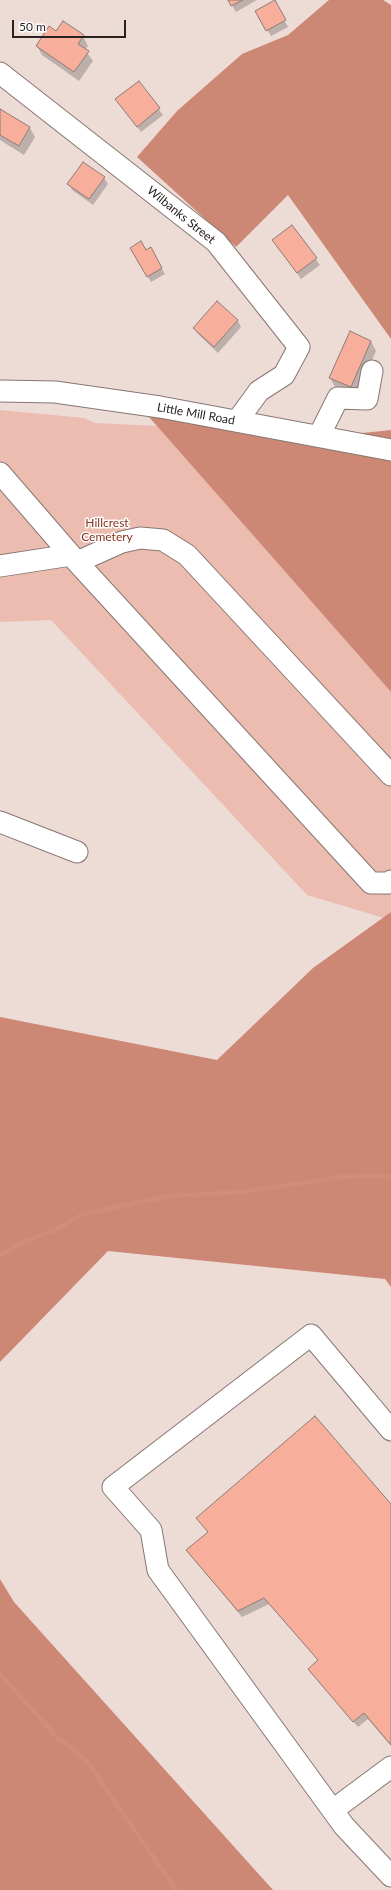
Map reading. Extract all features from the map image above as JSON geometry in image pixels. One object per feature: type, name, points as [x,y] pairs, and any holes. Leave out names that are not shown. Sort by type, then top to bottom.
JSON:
[{"type":"street","name":"Wilbanks Street","points":[[0,73],[216,242],[299,347],[284,375],[259,391],[237,421]]},
{"type":"street","points":[[319,436],[338,398],[367,399],[372,371]]},
{"type":"street","name":"Little Mill Road","points":[[0,392],[55,392],[160,407],[391,450]]},
{"type":"street","points":[[0,473],[74,558],[371,883],[389,883],[391,881]]},
{"type":"street","points":[[0,566],[74,558],[122,542],[140,538],[163,540],[187,555],[391,775]]},
{"type":"street","points":[[0,822],[77,852]]},
{"type":"street","points":[[391,1430],[311,1335],[113,1487],[151,1530],[158,1570],[344,1826],[391,1876]]},
{"type":"street","points":[[333,1810],[391,1767]]},
{"type":"green space","name":"Hillcrest Cemetery","points":[[0,410],[84,418],[95,423],[157,426],[391,692],[391,912],[384,918],[307,895],[51,620],[0,622]]},
{"type":"shaded area","points":[[329,0],[383,0],[391,5],[391,339],[288,195],[236,247],[137,157],[177,111],[242,54],[288,35]]},
{"type":"shaded area","points":[[142,409],[288,441],[391,430],[391,692]]},
{"type":"shaded area","points":[[391,912],[391,1287],[385,1279],[108,1251],[0,1362],[0,1017],[217,1060],[313,968]]},
{"type":"shaded area","points":[[0,1579],[14,1602],[273,1890],[0,1890]]},
{"type":"building","points":[[228,0],[243,0],[231,6]]},
{"type":"building","points":[[275,0],[286,20],[266,31],[255,11]]},
{"type":"building","points":[[63,21],[84,35],[78,44],[89,51],[74,72],[36,46],[49,26],[56,31]]},
{"type":"building","points":[[139,81],[160,108],[137,127],[115,99]]},
{"type":"building","points":[[0,109],[30,127],[19,146],[0,135]]},
{"type":"building","points":[[83,162],[105,177],[89,199],[67,184]]},
{"type":"building","points":[[292,225],[317,258],[297,273],[272,240]]},
{"type":"building","points":[[141,241],[146,250],[151,247],[162,268],[147,277],[130,248]]},
{"type":"building","points":[[217,301],[238,320],[214,347],[193,328]]},
{"type":"building","points":[[350,331],[371,341],[351,387],[329,378]]},
{"type":"building","points":[[315,1416],[391,1504],[391,1745],[364,1713],[353,1722],[308,1669],[318,1660],[264,1598],[238,1611],[186,1550],[208,1532],[196,1518]]},
{"type":"waterway","points":[[0,1256],[19,1244],[55,1230],[83,1214],[170,1196],[242,1192],[341,1177],[391,1177]]},
{"type":"waterway","points":[[0,1674],[57,1737],[86,1760],[176,1890]]}]
